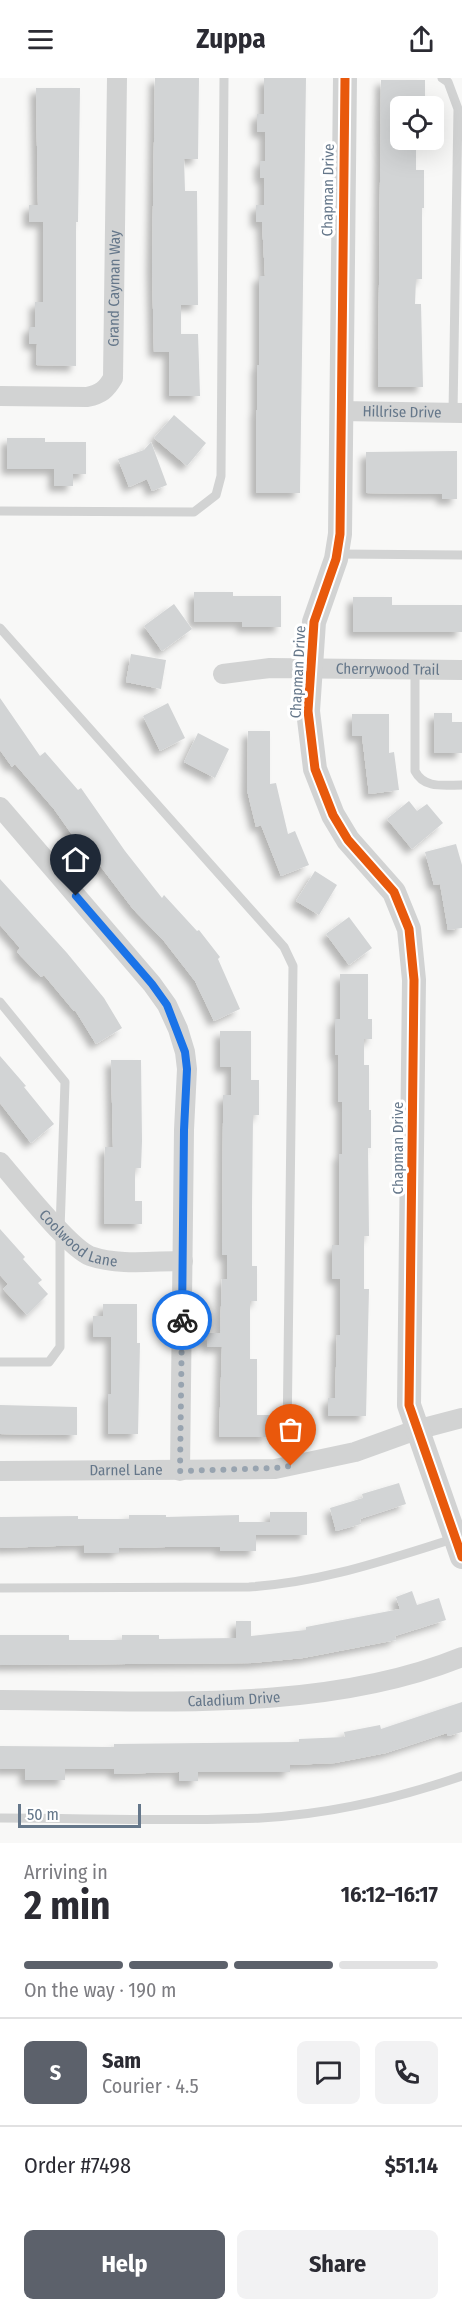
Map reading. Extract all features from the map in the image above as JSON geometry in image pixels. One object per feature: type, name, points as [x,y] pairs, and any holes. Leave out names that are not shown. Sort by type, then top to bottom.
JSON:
[{"type":"street","name":"Grand Cayman Way","points":[[0,396],[87,397],[107,389],[113,378],[117,78]]},
{"type":"street","name":"Chapman Drive","points":[[345,78],[340,534],[336,554],[314,622],[308,711],[315,769],[333,815],[348,840],[394,892],[410,929],[414,980],[409,1405],[416,1430],[460,1544]]},
{"type":"street","name":"Hillrise Drive","points":[[340,411],[457,412]]},
{"type":"street","name":"Cherrywood Trail","points":[[223,674],[270,668],[462,670]]},
{"type":"street","points":[[0,807],[152,984],[167,1005],[185,1052],[187,1069],[184,1130],[180,1471]]},
{"type":"street","name":"Coolwood Lane","points":[[0,1162],[68,1240],[88,1255],[116,1262],[183,1261]]},
{"type":"street","name":"Darnel Lane","points":[[0,1471],[180,1471],[275,1468],[355,1452],[416,1430],[462,1418]]},
{"type":"street","name":"Caladium Drive","points":[[0,1700],[222,1700],[308,1694],[379,1682],[462,1657]]},
{"type":"lane","points":[[0,511],[194,512],[216,495],[221,477],[224,78]]},
{"type":"lane","points":[[442,78],[448,82],[458,108],[457,412]]},
{"type":"lane","points":[[336,554],[462,555]]},
{"type":"lane","points":[[0,628],[284,947],[293,966],[287,1440],[306,1462]]},
{"type":"lane","points":[[415,670],[415,771],[419,780],[428,785],[462,785]]},
{"type":"lane","points":[[0,1002],[65,1082],[60,1230],[60,1347],[49,1362],[0,1362]]},
{"type":"lane","points":[[0,1588],[287,1585],[334,1576],[460,1544]]},
{"type":"lane","points":[[0,1818],[262,1818],[326,1810],[387,1797],[462,1776]]},
{"type":"building","points":[[155,78],[199,78],[198,159],[184,159],[185,191],[197,191],[198,305],[181,305],[181,334],[198,334],[200,396],[169,396],[169,352],[154,352],[152,267]]},
{"type":"building","points":[[264,78],[306,78],[300,493],[256,493],[259,276],[265,276],[262,222],[256,222],[256,205],[264,205],[264,178],[260,178],[260,161],[265,161],[265,132],[257,132],[257,114],[264,114]]},
{"type":"building","points":[[381,80],[425,80],[425,96],[390,96],[390,150],[416,150],[416,170],[424,170],[422,279],[416,279],[415,304],[421,304],[423,387],[378,387]]},
{"type":"building","points":[[36,88],[80,88],[78,222],[76,222],[76,366],[36,365],[37,344],[29,344],[29,327],[35,327],[35,302],[43,302],[43,222],[29,222],[29,205],[38,205]]},
{"type":"building","points":[[174,415],[206,443],[187,466],[154,438]]},
{"type":"building","points":[[7,438],[45,438],[45,442],[86,442],[86,474],[73,474],[73,486],[54,486],[54,469],[7,469]]},
{"type":"building","points":[[151,442],[167,485],[152,491],[147,479],[129,487],[118,459],[144,450]]},
{"type":"building","points":[[457,451],[457,499],[442,499],[442,494],[366,493],[366,452]]},
{"type":"building","points":[[194,592],[233,592],[233,596],[281,596],[281,627],[242,627],[242,622],[194,622]]},
{"type":"building","points":[[353,597],[392,597],[392,605],[462,605],[462,632],[353,632]]},
{"type":"building","points":[[174,604],[192,629],[162,651],[144,626]]},
{"type":"building","points":[[131,654],[166,660],[161,689],[126,682]]},
{"type":"building","points":[[0,698],[40,756],[45,752],[78,790],[81,788],[125,851],[162,898],[164,895],[197,931],[199,930],[220,957],[218,959],[240,1009],[214,1021],[195,981],[164,941],[133,909],[76,834],[73,836],[54,809],[15,764],[12,767],[0,750]]},
{"type":"building","points":[[168,703],[185,738],[160,751],[143,716]]},
{"type":"building","points":[[434,713],[452,713],[452,722],[462,722],[462,753],[434,753]]},
{"type":"building","points":[[352,714],[389,714],[389,753],[394,752],[399,790],[369,794],[362,736],[352,736]]},
{"type":"building","points":[[248,731],[270,731],[270,784],[276,783],[288,834],[295,831],[309,865],[281,876],[261,825],[256,827],[247,790]]},
{"type":"building","points":[[198,733],[229,749],[215,778],[184,762]]},
{"type":"building","points":[[409,801],[417,811],[427,804],[443,823],[412,849],[387,819]]},
{"type":"building","points":[[456,844],[462,865],[462,928],[448,930],[440,884],[434,885],[425,852]]},
{"type":"building","points":[[315,871],[337,885],[319,915],[296,901]]},
{"type":"building","points":[[0,879],[104,998],[122,1028],[96,1044],[75,1010],[44,975],[41,977],[17,952],[20,948],[0,925]]},
{"type":"building","points":[[349,917],[372,948],[349,965],[326,934]]},
{"type":"building","points":[[340,974],[368,974],[368,1019],[372,1019],[372,1039],[364,1039],[364,1065],[369,1065],[369,1110],[371,1110],[371,1148],[368,1148],[369,1236],[364,1236],[364,1289],[369,1289],[366,1416],[328,1416],[328,1398],[335,1398],[337,1335],[340,1335],[340,1279],[332,1279],[332,1245],[339,1245],[339,1154],[342,1154],[342,1102],[338,1102],[338,1055],[335,1055],[335,1019],[340,1019]]},
{"type":"building","points":[[220,1031],[251,1031],[251,1080],[259,1080],[259,1115],[253,1115],[252,1208],[252,1266],[257,1266],[257,1301],[250,1301],[250,1359],[257,1359],[257,1415],[269,1415],[269,1437],[219,1437],[222,1347],[207,1347],[207,1333],[220,1333],[222,1279],[227,1279],[227,1255],[222,1255],[223,1095],[231,1095],[231,1067],[220,1067]]},
{"type":"building","points":[[0,1056],[54,1124],[31,1143],[0,1103]]},
{"type":"building","points":[[111,1060],[141,1060],[141,1168],[135,1168],[135,1201],[142,1201],[142,1224],[104,1224],[105,1147],[113,1147]]},
{"type":"building","points":[[0,1229],[42,1280],[38,1283],[48,1294],[27,1315],[3,1289],[8,1284],[0,1275]]},
{"type":"building","points":[[103,1304],[137,1304],[137,1343],[140,1343],[138,1434],[108,1434],[111,1337],[93,1337],[93,1316],[103,1316]]},
{"type":"building","points":[[0,1405],[77,1407],[77,1435],[0,1434]]},
{"type":"building","points":[[399,1483],[406,1504],[360,1519],[361,1524],[336,1531],[330,1508],[363,1498],[362,1494]]},
{"type":"building","points":[[270,1512],[307,1512],[307,1535],[256,1535],[256,1551],[220,1551],[220,1547],[166,1547],[119,1548],[119,1553],[84,1553],[84,1545],[0,1548],[0,1517],[78,1516],[78,1519],[129,1519],[129,1515],[166,1515],[166,1517],[239,1515],[239,1522],[270,1522]]},
{"type":"building","points":[[412,1591],[417,1605],[439,1598],[446,1620],[395,1636],[396,1640],[303,1658],[252,1663],[0,1665],[0,1635],[69,1635],[69,1640],[122,1640],[122,1635],[159,1635],[159,1639],[236,1638],[236,1621],[251,1621],[251,1636],[306,1630],[306,1627],[400,1609],[396,1597]]},
{"type":"building","points":[[462,1702],[462,1732],[448,1736],[447,1733],[386,1753],[335,1763],[290,1765],[290,1772],[198,1772],[198,1781],[179,1781],[179,1772],[114,1774],[114,1769],[65,1769],[65,1780],[25,1780],[25,1769],[0,1769],[0,1746],[114,1747],[114,1744],[299,1742],[299,1739],[345,1737],[344,1732],[380,1725],[381,1729]]},
{"type":"cycle path","points":[[345,78],[340,534],[336,559],[314,622],[308,711],[315,769],[333,815],[348,840],[394,892],[409,929],[414,980],[409,1405],[462,1557]]},
{"type":"way so far","points":[[182,1320],[180,1471],[291,1466]]},
{"type":"route","points":[[76,896],[152,984],[167,1005],[185,1052],[187,1069],[182,1320]]}]
